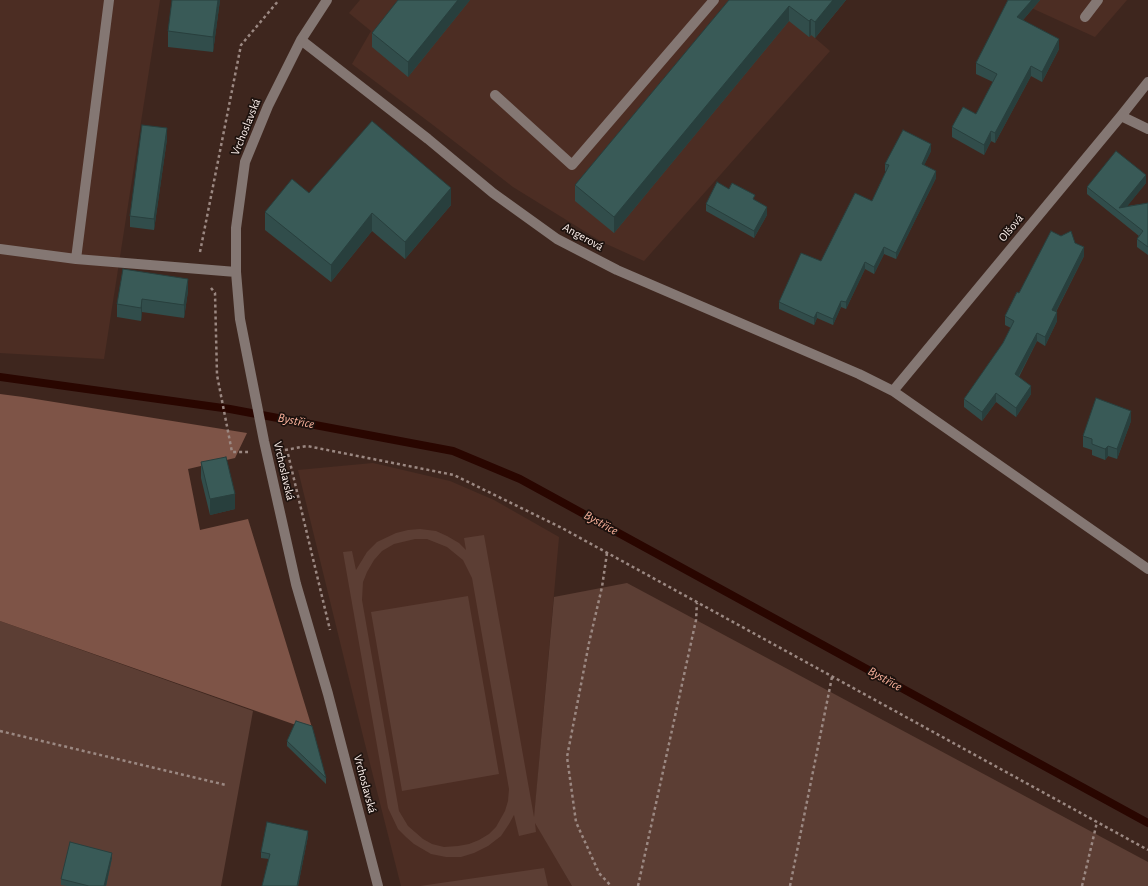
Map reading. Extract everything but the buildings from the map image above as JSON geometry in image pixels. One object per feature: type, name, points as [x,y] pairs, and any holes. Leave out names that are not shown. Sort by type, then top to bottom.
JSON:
[{"type":"street","points":[[76,259],[109,0]]},
{"type":"street","name":"Vrchoslavská","points":[[327,0],[301,40],[268,106],[245,162],[236,228],[236,272],[240,319],[252,382],[266,453],[296,584],[330,701],[378,886]]},
{"type":"street","points":[[496,95],[572,165],[714,0]]},
{"type":"street","points":[[1085,17],[1098,0]]},
{"type":"street","name":"Angerová","points":[[301,40],[428,139],[493,193],[557,239],[617,270],[859,374],[893,391],[1148,569]]},
{"type":"street","name":"Olšová","points":[[893,391],[1148,82]]},
{"type":"street","points":[[1121,116],[1148,129]]},
{"type":"street","points":[[0,249],[76,259],[142,263],[236,272]]},
{"type":"path","points":[[279,0],[241,45],[197,269],[214,293],[217,375],[232,452],[266,453],[307,446],[454,475],[562,528],[1148,850]]},
{"type":"path","points":[[607,553],[602,587],[589,643],[568,758],[576,822],[599,873],[611,886]]},
{"type":"path","points":[[638,886],[696,620],[697,603]]},
{"type":"path","points":[[790,886],[832,676]]},
{"type":"path","points":[[0,731],[226,785]]},
{"type":"path","points":[[1082,886],[1097,822]]},
{"type":"shaded area","points":[[0,0],[160,0],[104,359],[0,353]]},
{"type":"shaded area","points":[[360,0],[846,0],[815,38],[830,51],[644,261],[602,242],[513,187],[352,64],[371,31],[349,13]]},
{"type":"shaded area","points":[[1014,0],[1127,0],[1095,37]]},
{"type":"shaded area","points":[[0,394],[247,433],[235,458],[188,469],[200,530],[248,519],[313,731],[0,621]]},
{"type":"shaded area","points":[[373,463],[450,481],[494,500],[559,537],[534,820],[572,886],[401,886],[298,470]]},
{"type":"shaded area","points":[[420,529],[436,531],[459,543],[466,550],[464,538],[484,535],[534,817],[554,597],[627,583],[1148,862],[1148,886],[572,886],[535,823],[536,832],[519,836],[514,815],[501,836],[488,846],[474,853],[461,857],[446,857],[431,854],[414,844],[398,829],[388,808],[343,552],[352,551],[356,570],[367,552],[377,542],[396,533]],"holes":[[[415,539],[427,539],[447,547],[463,560],[472,578],[509,789],[505,811],[496,827],[489,834],[479,840],[458,846],[444,847],[432,844],[423,839],[408,826],[399,811],[362,600],[363,582],[367,572],[374,560],[382,551],[394,544]]]},
{"type":"shaded area","points":[[468,596],[499,774],[402,791],[371,612]]},
{"type":"shaded area","points":[[0,621],[253,711],[221,886],[0,886]]},
{"type":"shaded area","points":[[544,868],[548,886],[420,886]]},
{"type":"waterway","name":"Bystřice","points":[[0,377],[230,409],[453,451],[520,479],[1148,823]]}]
